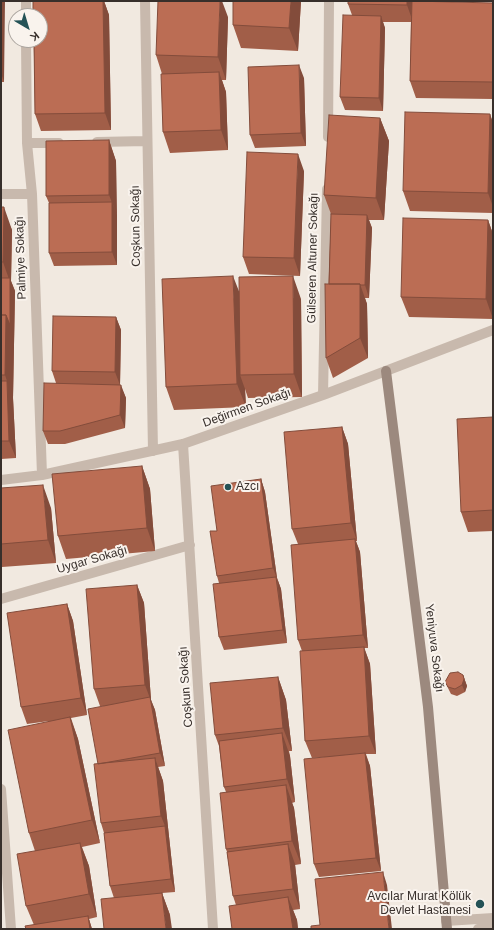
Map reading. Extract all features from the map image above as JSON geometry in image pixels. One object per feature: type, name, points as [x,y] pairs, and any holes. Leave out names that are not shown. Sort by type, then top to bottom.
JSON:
[{"type":"street","name":"Coşkun Sokağı","points":[[145,1],[153,451]]},
{"type":"street","points":[[328,151],[329,1]]},
{"type":"street","name":"Palmiye Sokağı","points":[[26,48],[27,143],[32,194],[42,475]]},
{"type":"street","points":[[87,142],[147,141]]},
{"type":"street","points":[[27,143],[72,142]]},
{"type":"street","name":"Gülseren Altuner Sokağı","points":[[323,395],[327,182]]},
{"type":"street","points":[[1,194],[32,194]]},
{"type":"street","name":"Değirmen Sokağı","points":[[1,480],[42,475],[183,444],[323,395],[493,330]]},
{"type":"street","name":"Yeniyuva Sokağı","points":[[386,371],[428,707],[447,925]]},
{"type":"street","name":"Coşkun Sokağı","points":[[183,444],[214,929]]},
{"type":"street","name":"Uygar Sokağı","points":[[1,599],[190,545]]},
{"type":"street","points":[[1,789],[11,929]]},
{"type":"street","points":[[447,925],[493,918]]},
{"type":"street","points":[[478,929],[493,928]]},
{"type":"building","points":[[33,1],[103,1],[105,113],[35,114],[34,48],[48,48],[48,8],[33,8]]},
{"type":"building","points":[[158,1],[220,1],[218,57],[156,55]]},
{"type":"building","points":[[233,1],[291,1],[289,28],[233,25]]},
{"type":"building","points":[[348,1],[407,1],[407,5],[348,4]]},
{"type":"building","points":[[412,1],[493,3],[493,82],[410,81]]},
{"type":"building","points":[[343,15],[381,16],[379,98],[340,97]]},
{"type":"building","points":[[299,65],[301,133],[250,135],[248,67]]},
{"type":"building","points":[[219,72],[221,130],[163,132],[161,74]]},
{"type":"building","points":[[405,112],[490,114],[488,193],[403,191]]},
{"type":"building","points":[[329,115],[380,118],[376,198],[324,195]]},
{"type":"building","points":[[109,140],[109,195],[46,196],[46,141]]},
{"type":"building","points":[[247,152],[298,154],[294,258],[243,257]]},
{"type":"building","points":[[112,202],[112,252],[49,253],[49,203]]},
{"type":"building","points":[[1,207],[4,207],[3,262],[1,262]]},
{"type":"building","points":[[331,214],[367,215],[365,285],[329,284]]},
{"type":"building","points":[[403,218],[488,220],[486,299],[401,297]]},
{"type":"building","points":[[233,276],[237,384],[166,387],[162,279]]},
{"type":"building","points":[[293,276],[294,374],[240,375],[239,277]]},
{"type":"building","points":[[1,278],[10,278],[10,325],[6,315],[1,315]]},
{"type":"building","points":[[325,284],[360,284],[360,338],[326,358]]},
{"type":"building","points":[[1,315],[6,315],[5,375],[1,375]]},
{"type":"building","points":[[53,316],[116,317],[115,372],[52,371]]},
{"type":"building","points":[[1,381],[7,381],[9,441],[1,441]]},
{"type":"building","points":[[44,383],[121,385],[120,415],[60,431],[43,431]]},
{"type":"building","points":[[493,417],[493,510],[461,512],[457,419]]},
{"type":"building","points":[[342,427],[351,523],[292,529],[284,432]]},
{"type":"building","points":[[142,466],[147,528],[58,536],[52,474]]},
{"type":"building","points":[[261,479],[273,568],[217,576],[210,531],[217,531],[211,486]]},
{"type":"building","points":[[43,485],[48,540],[1,544],[1,488]]},
{"type":"building","points":[[355,539],[363,635],[298,640],[291,545]]},
{"type":"building","points":[[276,577],[283,630],[219,637],[213,584]]},
{"type":"building","points":[[137,585],[145,685],[94,689],[86,589]]},
{"type":"building","points":[[67,604],[81,698],[21,707],[7,613]]},
{"type":"building","points":[[364,647],[369,736],[305,741],[300,651]]},
{"type":"building","points":[[458,672],[463,675],[464,679],[462,685],[455,689],[448,687],[445,682],[450,673]]},
{"type":"building","points":[[278,677],[283,728],[215,735],[210,683]]},
{"type":"building","points":[[150,697],[160,753],[98,764],[88,709]]},
{"type":"building","points":[[70,717],[92,820],[29,833],[8,730]]},
{"type":"building","points":[[282,733],[287,779],[224,787],[219,741]]},
{"type":"building","points":[[365,753],[376,858],[314,864],[304,759]]},
{"type":"building","points":[[155,758],[161,816],[101,823],[94,764]]},
{"type":"building","points":[[286,785],[292,841],[226,849],[220,793]]},
{"type":"building","points":[[165,826],[171,879],[110,886],[104,833]]},
{"type":"building","points":[[80,843],[89,894],[26,906],[17,854]]},
{"type":"building","points":[[288,844],[293,889],[233,896],[227,852]]},
{"type":"building","points":[[383,872],[389,929],[311,929],[311,926],[320,925],[315,879]]},
{"type":"building","points":[[162,893],[166,929],[104,929],[101,899]]},
{"type":"building","points":[[288,897],[293,929],[232,929],[229,906]]},
{"type":"building","points":[[88,916],[90,929],[26,929],[25,926]]},
{"type":"place","name":"Azcı","points":[[228,487]]},
{"type":"place","name":"Avcılar Murat Kölük Devlet Hastanesi","points":[[480,904]]}]
